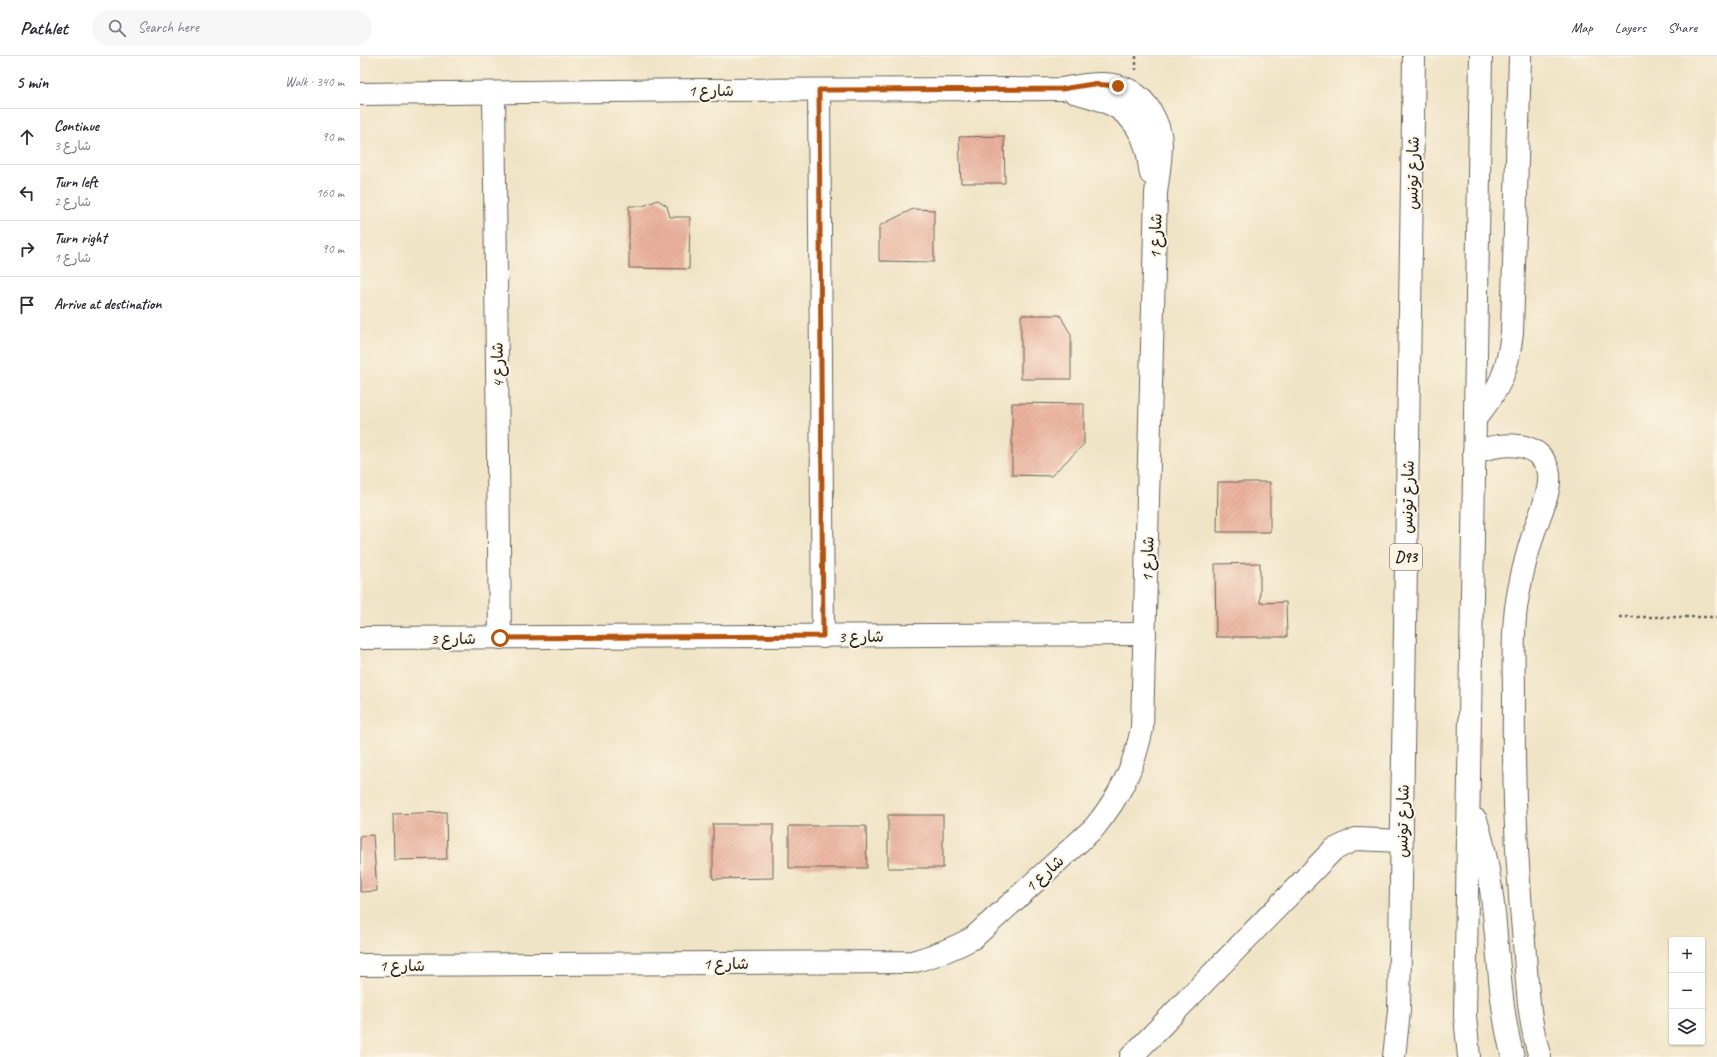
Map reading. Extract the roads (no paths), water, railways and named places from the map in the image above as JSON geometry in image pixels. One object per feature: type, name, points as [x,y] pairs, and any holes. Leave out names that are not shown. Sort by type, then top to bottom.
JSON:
[{"type":"street","name":"شارع تونس","points":[[1394,1057],[1399,1011],[1414,56]]},
{"type":"street","points":[[1468,1057],[1465,1016],[1481,56]]},
{"type":"street","points":[[1476,419],[1491,400],[1503,379],[1510,356],[1520,56]]},
{"type":"street","name":"شارع 1","points":[[360,94],[1062,89],[1100,98],[1119,108],[1130,117],[1141,135],[1146,147],[1156,193],[1143,708],[1138,747],[1132,765],[1122,788],[1110,809],[1094,828],[973,938],[934,956],[912,962],[360,965]]},
{"type":"street","points":[[819,90],[823,636]]},
{"type":"street","name":"شارع 4","points":[[494,92],[500,638]]},
{"type":"street","points":[[1474,453],[1495,446],[1507,445],[1529,448],[1538,454],[1545,462],[1549,471],[1550,481],[1548,492],[1532,538],[1521,580],[1514,628],[1513,738],[1515,827],[1521,916],[1530,1010],[1533,1032],[1540,1057]]},
{"type":"street","name":"شارع 3","points":[[360,638],[1145,634]]},
{"type":"street","points":[[1469,797],[1487,865],[1493,900],[1502,996],[1513,1057]]},
{"type":"street","points":[[1131,1057],[1333,850],[1356,839],[1401,842]]}]
